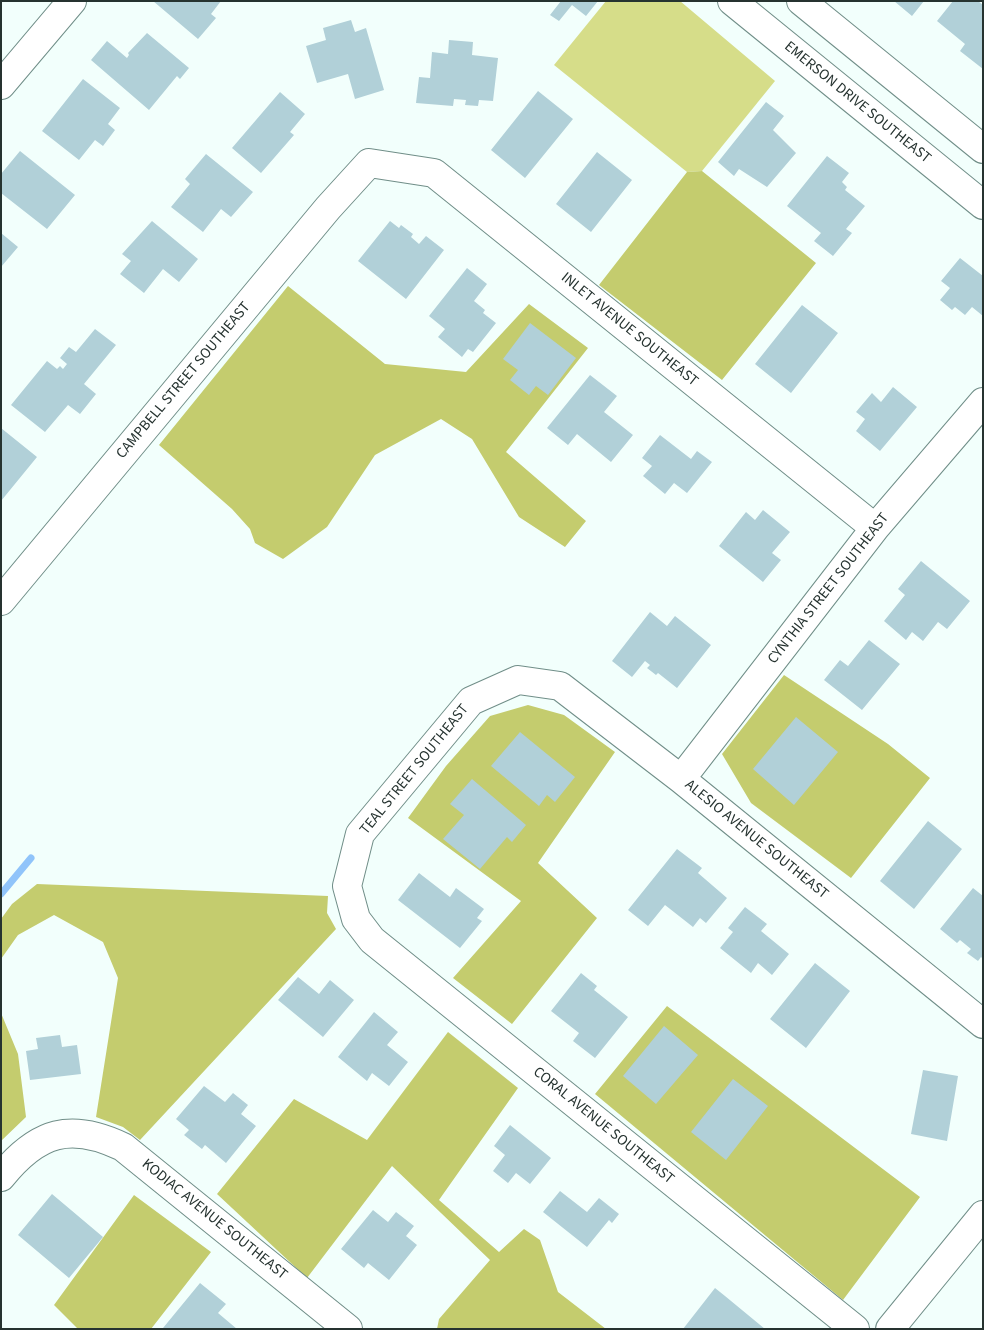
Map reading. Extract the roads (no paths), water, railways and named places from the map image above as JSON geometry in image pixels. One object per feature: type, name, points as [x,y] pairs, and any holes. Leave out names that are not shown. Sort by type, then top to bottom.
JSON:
[{"type":"street","points":[[1,85],[72,1]]},
{"type":"street","name":"EMERSON DRIVE SOUTHEAST","points":[[732,1],[983,205]]},
{"type":"street","points":[[801,1],[983,149]]},
{"type":"street","points":[[900,138],[927,104]]},
{"type":"street","name":"INLET AVENUE SOUTHEAST","points":[[369,163],[434,173],[876,528]]},
{"type":"street","name":"CAMPBELL STREET SOUTHEAST","points":[[1,601],[321,216],[369,163]]},
{"type":"street","name":"CYNTHIA STREET SOUTHEAST","points":[[681,779],[876,528],[983,402]]},
{"type":"street","name":"ALESIO AVENUE SOUTHEAST","points":[[518,680],[560,686],[681,779],[983,1024]]},
{"type":"street","name":"TEAL STREET SOUTHEAST","points":[[356,919],[347,886],[360,834],[471,701],[518,680]]},
{"type":"street","name":"CORAL AVENUE SOUTHEAST","points":[[356,919],[372,940],[856,1329]]},
{"type":"street","name":"KODIAC AVENUE SOUTHEAST","points":[[1,1177],[11,1164],[41,1140],[70,1132],[100,1136],[123,1147],[348,1329]]},
{"type":"street","points":[[890,1329],[983,1215]]},
{"type":"waterway","points":[[1,894],[31,858]]}]
